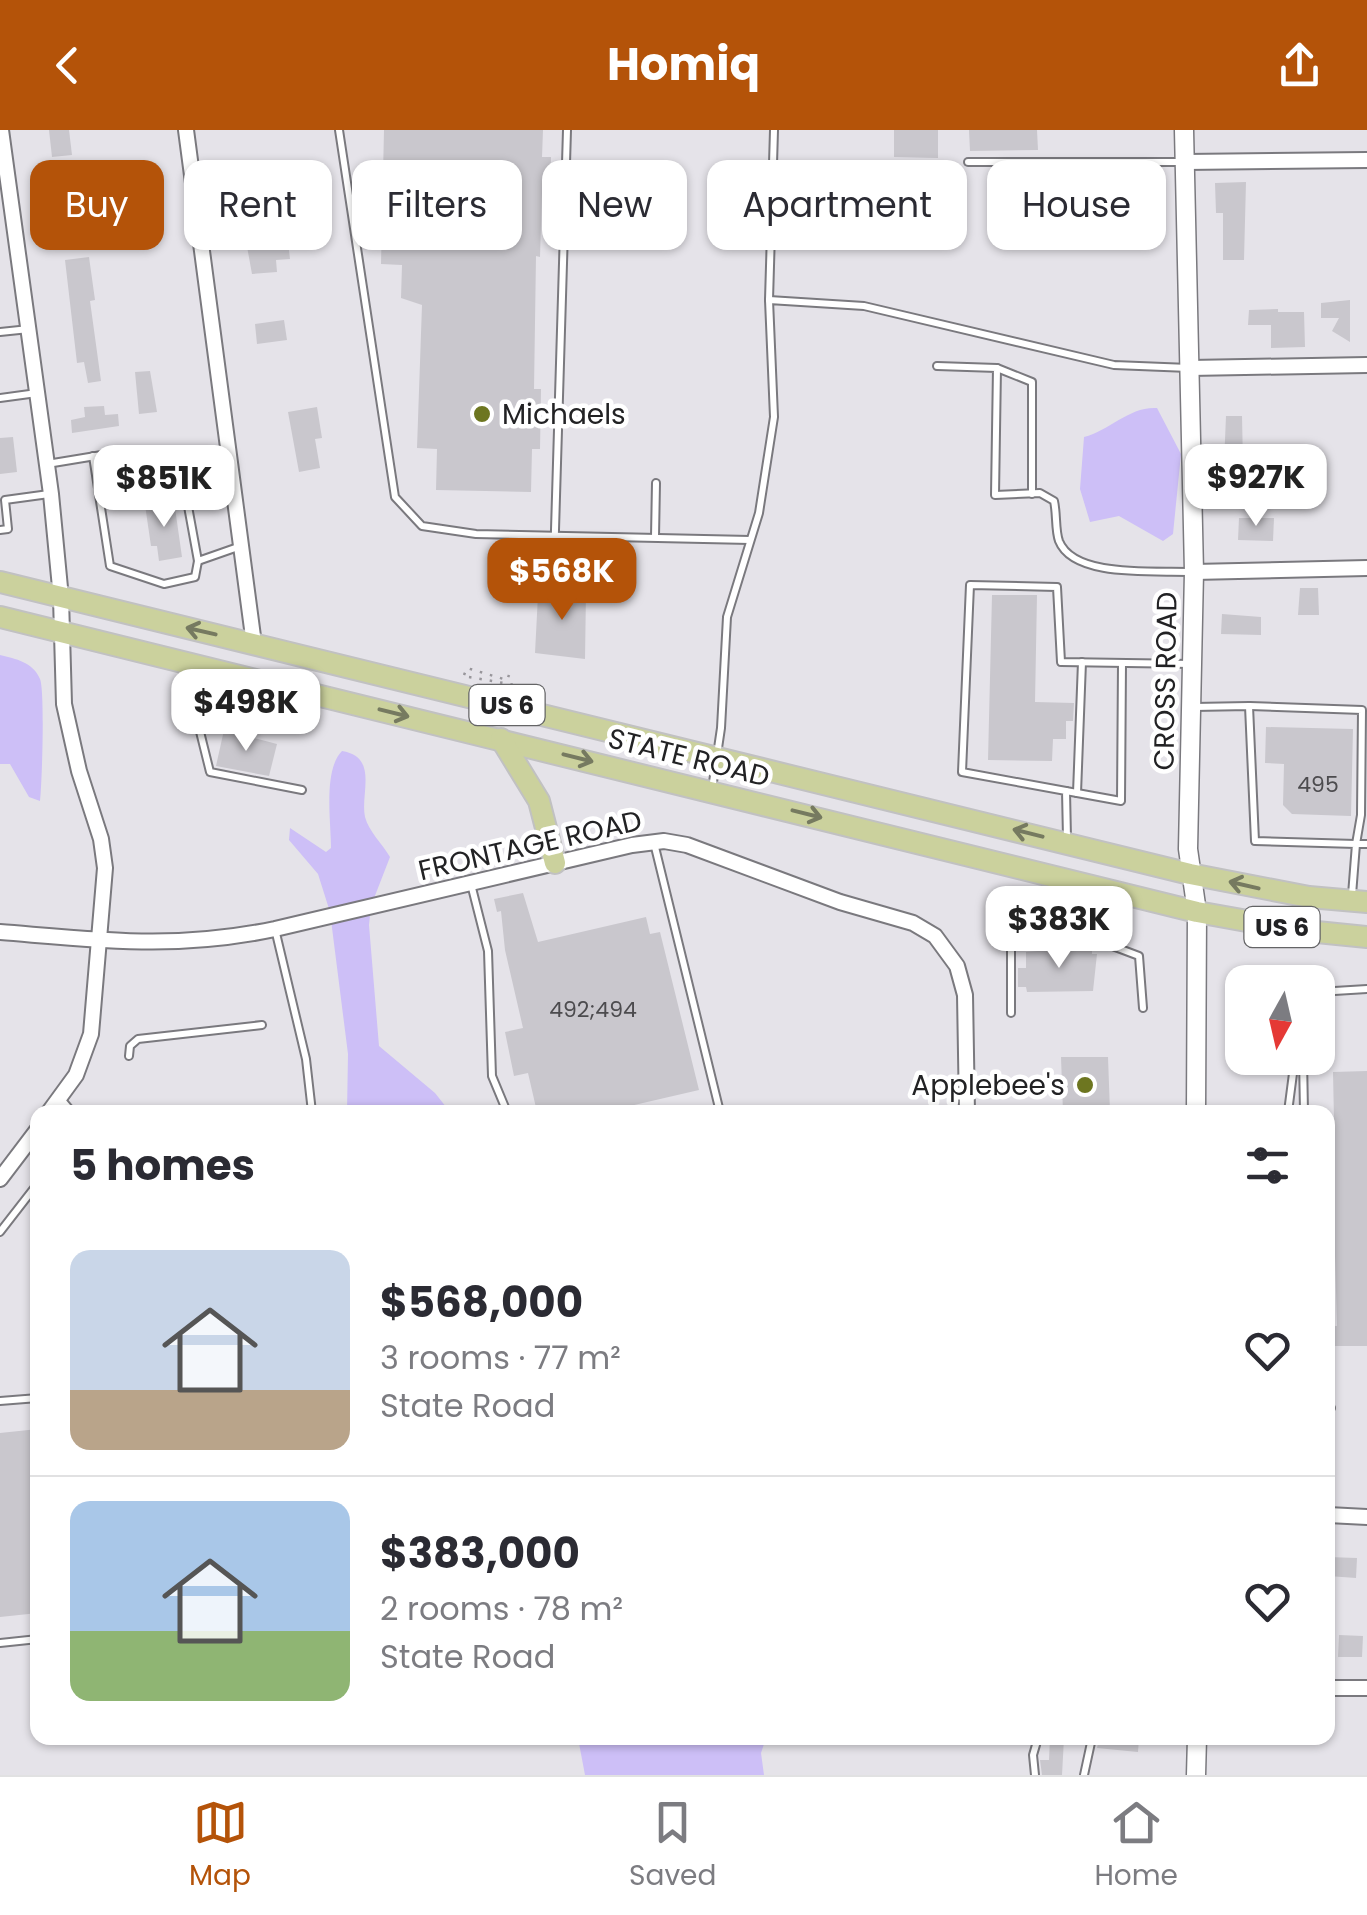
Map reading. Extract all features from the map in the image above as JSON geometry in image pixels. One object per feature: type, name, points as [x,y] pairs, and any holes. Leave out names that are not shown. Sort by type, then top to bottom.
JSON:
[{"type":"main road","name":"STATE ROAD","points":[[0,582],[1190,874],[1309,897],[1359,902]]},
{"type":"main road","name":"STATE ROAD","points":[[0,617],[1197,912],[1297,930],[1367,937]]},
{"type":"main road","points":[[502,739],[539,801],[554,863]]},
{"type":"street","points":[[1,130],[47,464],[61,598],[67,724],[104,855],[92,1034],[76,1075],[55,1105]]},
{"type":"street","points":[[186,130],[244,544],[254,644]]},
{"type":"street","name":"CROSS ROAD","points":[[1184,130],[1194,572],[1190,874],[1197,912],[1196,1105]]},
{"type":"street","points":[[1185,162],[1367,160]]},
{"type":"street","points":[[1190,368],[1367,365]]},
{"type":"street","points":[[1194,572],[1367,568]]},
{"type":"street","name":"FRONTAGE ROAD","points":[[0,932],[170,944],[275,929],[654,842],[687,845],[840,902],[913,923],[935,936],[957,966],[965,995],[968,1105]]},
{"type":"street","points":[[0,1179],[30,1139]]},
{"type":"street","points":[[1335,1516],[1367,1517]]},
{"type":"street","points":[[1335,1688],[1367,1688]]},
{"type":"street","points":[[1196,1775],[1197,1745]]},
{"type":"lane","points":[[339,130],[395,497],[422,526],[476,534],[750,540]]},
{"type":"lane","points":[[501,564],[554,563],[567,130]]},
{"type":"lane","points":[[712,790],[718,757],[727,616],[750,540],[774,417],[769,300],[774,130]]},
{"type":"lane","points":[[968,162],[1185,162]]},
{"type":"lane","points":[[769,300],[864,306],[1114,365],[1190,368]]},
{"type":"lane","points":[[0,332],[30,328]]},
{"type":"lane","points":[[937,366],[997,368],[1032,382],[1032,494]]},
{"type":"lane","points":[[997,368],[995,495],[1032,494],[1054,501],[1059,540],[1069,556],[1085,567],[1194,572]]},
{"type":"lane","points":[[0,398],[38,393]]},
{"type":"lane","points":[[47,464],[94,456],[126,451],[179,457],[198,561],[195,578],[164,584],[110,566],[94,456]]},
{"type":"lane","points":[[655,538],[656,483]]},
{"type":"lane","points":[[0,530],[8,529],[5,500],[50,494]]},
{"type":"lane","points":[[198,561],[244,544]]},
{"type":"lane","points":[[1122,663],[1122,801],[962,772],[970,585],[1057,587],[1061,662],[1193,664]]},
{"type":"lane","points":[[183,661],[210,772],[302,790]]},
{"type":"lane","points":[[1077,793],[1082,662]]},
{"type":"lane","points":[[1249,706],[1254,841],[1367,844]]},
{"type":"lane","points":[[1192,707],[1362,710],[1361,815],[1356,844],[1359,902]]},
{"type":"lane","points":[[1066,791],[1068,843]]},
{"type":"lane","points":[[654,842],[718,1105]]},
{"type":"lane","points":[[471,884],[488,951],[492,1076],[504,1105]]},
{"type":"lane","points":[[275,929],[304,1048],[311,1105]]},
{"type":"lane","points":[[1011,1013],[1011,949],[1024,934],[1078,933],[1139,956],[1142,1008]]},
{"type":"lane","points":[[1335,991],[1367,990]]},
{"type":"lane","points":[[130,1056],[130,1046],[138,1039],[262,1025]]},
{"type":"lane","points":[[1289,1105],[1293,1075]]},
{"type":"lane","points":[[1303,1075],[1304,1105]]},
{"type":"lane","points":[[60,1098],[66,1105]]},
{"type":"lane","points":[[0,1232],[30,1194]]},
{"type":"lane","points":[[0,1401],[30,1399]]},
{"type":"lane","points":[[0,1643],[30,1640]]},
{"type":"lane","points":[[1034,1775],[1036,1745]]},
{"type":"lane","points":[[1084,1775],[1090,1745]]},
{"type":"path","points":[[509,675],[507,680],[467,668],[463,676],[516,685],[514,692]]},
{"type":"shaded area","points":[[1157,408],[1181,454],[1173,534],[1163,541],[1119,516],[1090,522],[1080,489],[1084,437],[1129,414]]},
{"type":"shaded area","points":[[0,655],[28,665],[40,679],[40,801],[29,797],[10,764],[0,764]]},
{"type":"shaded area","points":[[342,751],[353,755],[364,768],[365,817],[390,857],[371,906],[369,925],[379,1046],[444,1105],[347,1105],[348,1054],[330,912],[318,874],[289,840],[290,828],[326,852],[331,848],[330,783]]},
{"type":"shaded area","points":[[579,1745],[764,1745],[764,1775],[585,1775]]},
{"type":"building","points":[[49,130],[69,130],[72,155],[52,157]]},
{"type":"building","points":[[384,130],[543,130],[542,157],[551,160],[542,160],[540,257],[536,256],[534,389],[541,389],[540,449],[532,449],[531,492],[436,490],[437,449],[417,448],[422,305],[401,298],[402,265],[381,264],[381,250],[522,250],[522,160],[383,160]]},
{"type":"building","points":[[894,130],[938,130],[938,158],[894,157]]},
{"type":"building","points":[[969,130],[1037,130],[1038,150],[970,151]]},
{"type":"building","points":[[1246,182],[1244,260],[1223,260],[1223,213],[1216,213],[1215,183]]},
{"type":"building","points":[[248,250],[289,250],[290,259],[276,260],[277,272],[252,274]]},
{"type":"building","points":[[89,257],[95,300],[90,301],[101,381],[88,383],[84,362],[77,363],[65,260]]},
{"type":"building","points":[[1350,300],[1350,342],[1332,331],[1339,318],[1321,318],[1321,303]]},
{"type":"building","points":[[1249,310],[1304,312],[1305,347],[1271,348],[1271,325],[1248,325]]},
{"type":"building","points":[[284,320],[287,340],[257,344],[255,324]]},
{"type":"building","points":[[150,371],[157,412],[139,414],[135,372]]},
{"type":"building","points":[[104,406],[105,415],[118,414],[119,426],[72,433],[71,420],[85,417],[84,407]]},
{"type":"building","points":[[317,407],[322,438],[315,439],[320,468],[299,472],[288,412]]},
{"type":"building","points":[[1226,416],[1242,416],[1243,464],[1224,464]]},
{"type":"building","points":[[13,437],[17,472],[0,474],[0,438]]},
{"type":"building","points":[[174,501],[182,557],[159,561],[157,546],[151,546],[145,505]]},
{"type":"building","points":[[1239,518],[1274,518],[1273,541],[1238,540]]},
{"type":"building","points":[[556,580],[569,581],[569,591],[586,592],[585,659],[535,653],[538,595],[555,596]]},
{"type":"building","points":[[1300,588],[1318,588],[1319,615],[1298,615]]},
{"type":"building","points":[[992,595],[1037,595],[1035,702],[1074,703],[1073,721],[1066,721],[1066,739],[1053,739],[1052,761],[988,760]]},
{"type":"building","points":[[1222,614],[1261,617],[1261,635],[1221,634]]},
{"type":"building","points":[[1266,727],[1353,729],[1351,816],[1292,814],[1283,805],[1284,764],[1265,763]]},
{"type":"building","points":[[224,730],[277,744],[269,776],[216,766]]},
{"type":"building","points":[[523,893],[538,942],[646,917],[650,934],[660,932],[699,1090],[634,1105],[535,1105],[528,1073],[514,1076],[505,1032],[523,1028],[505,950],[501,911],[497,912],[494,899]]},
{"type":"building","points":[[1092,950],[1092,954],[1097,954],[1093,991],[1027,992],[1026,987],[1018,987],[1018,968],[1026,968],[1026,952]]},
{"type":"building","name":"Applebee's","points":[[1061,1057],[1108,1057],[1110,1105],[1063,1105]]},
{"type":"building","points":[[1367,1071],[1367,1346],[1335,1346],[1335,1072]]},
{"type":"building","points":[[30,1430],[30,1614],[0,1617],[0,1433]]},
{"type":"building","points":[[1335,1557],[1357,1558],[1356,1578],[1335,1576]]},
{"type":"building","points":[[1339,1635],[1363,1636],[1362,1657],[1338,1657]]},
{"type":"building","points":[[1050,1745],[1064,1745],[1062,1775],[1042,1775],[1040,1760],[1049,1760]]},
{"type":"building","points":[[1098,1745],[1138,1745],[1138,1752],[1097,1748]]},
{"type":"place","name":"Michaels","points":[[482,414]]},
{"type":"place","name":"Applebee's","points":[[1085,1085]]}]
